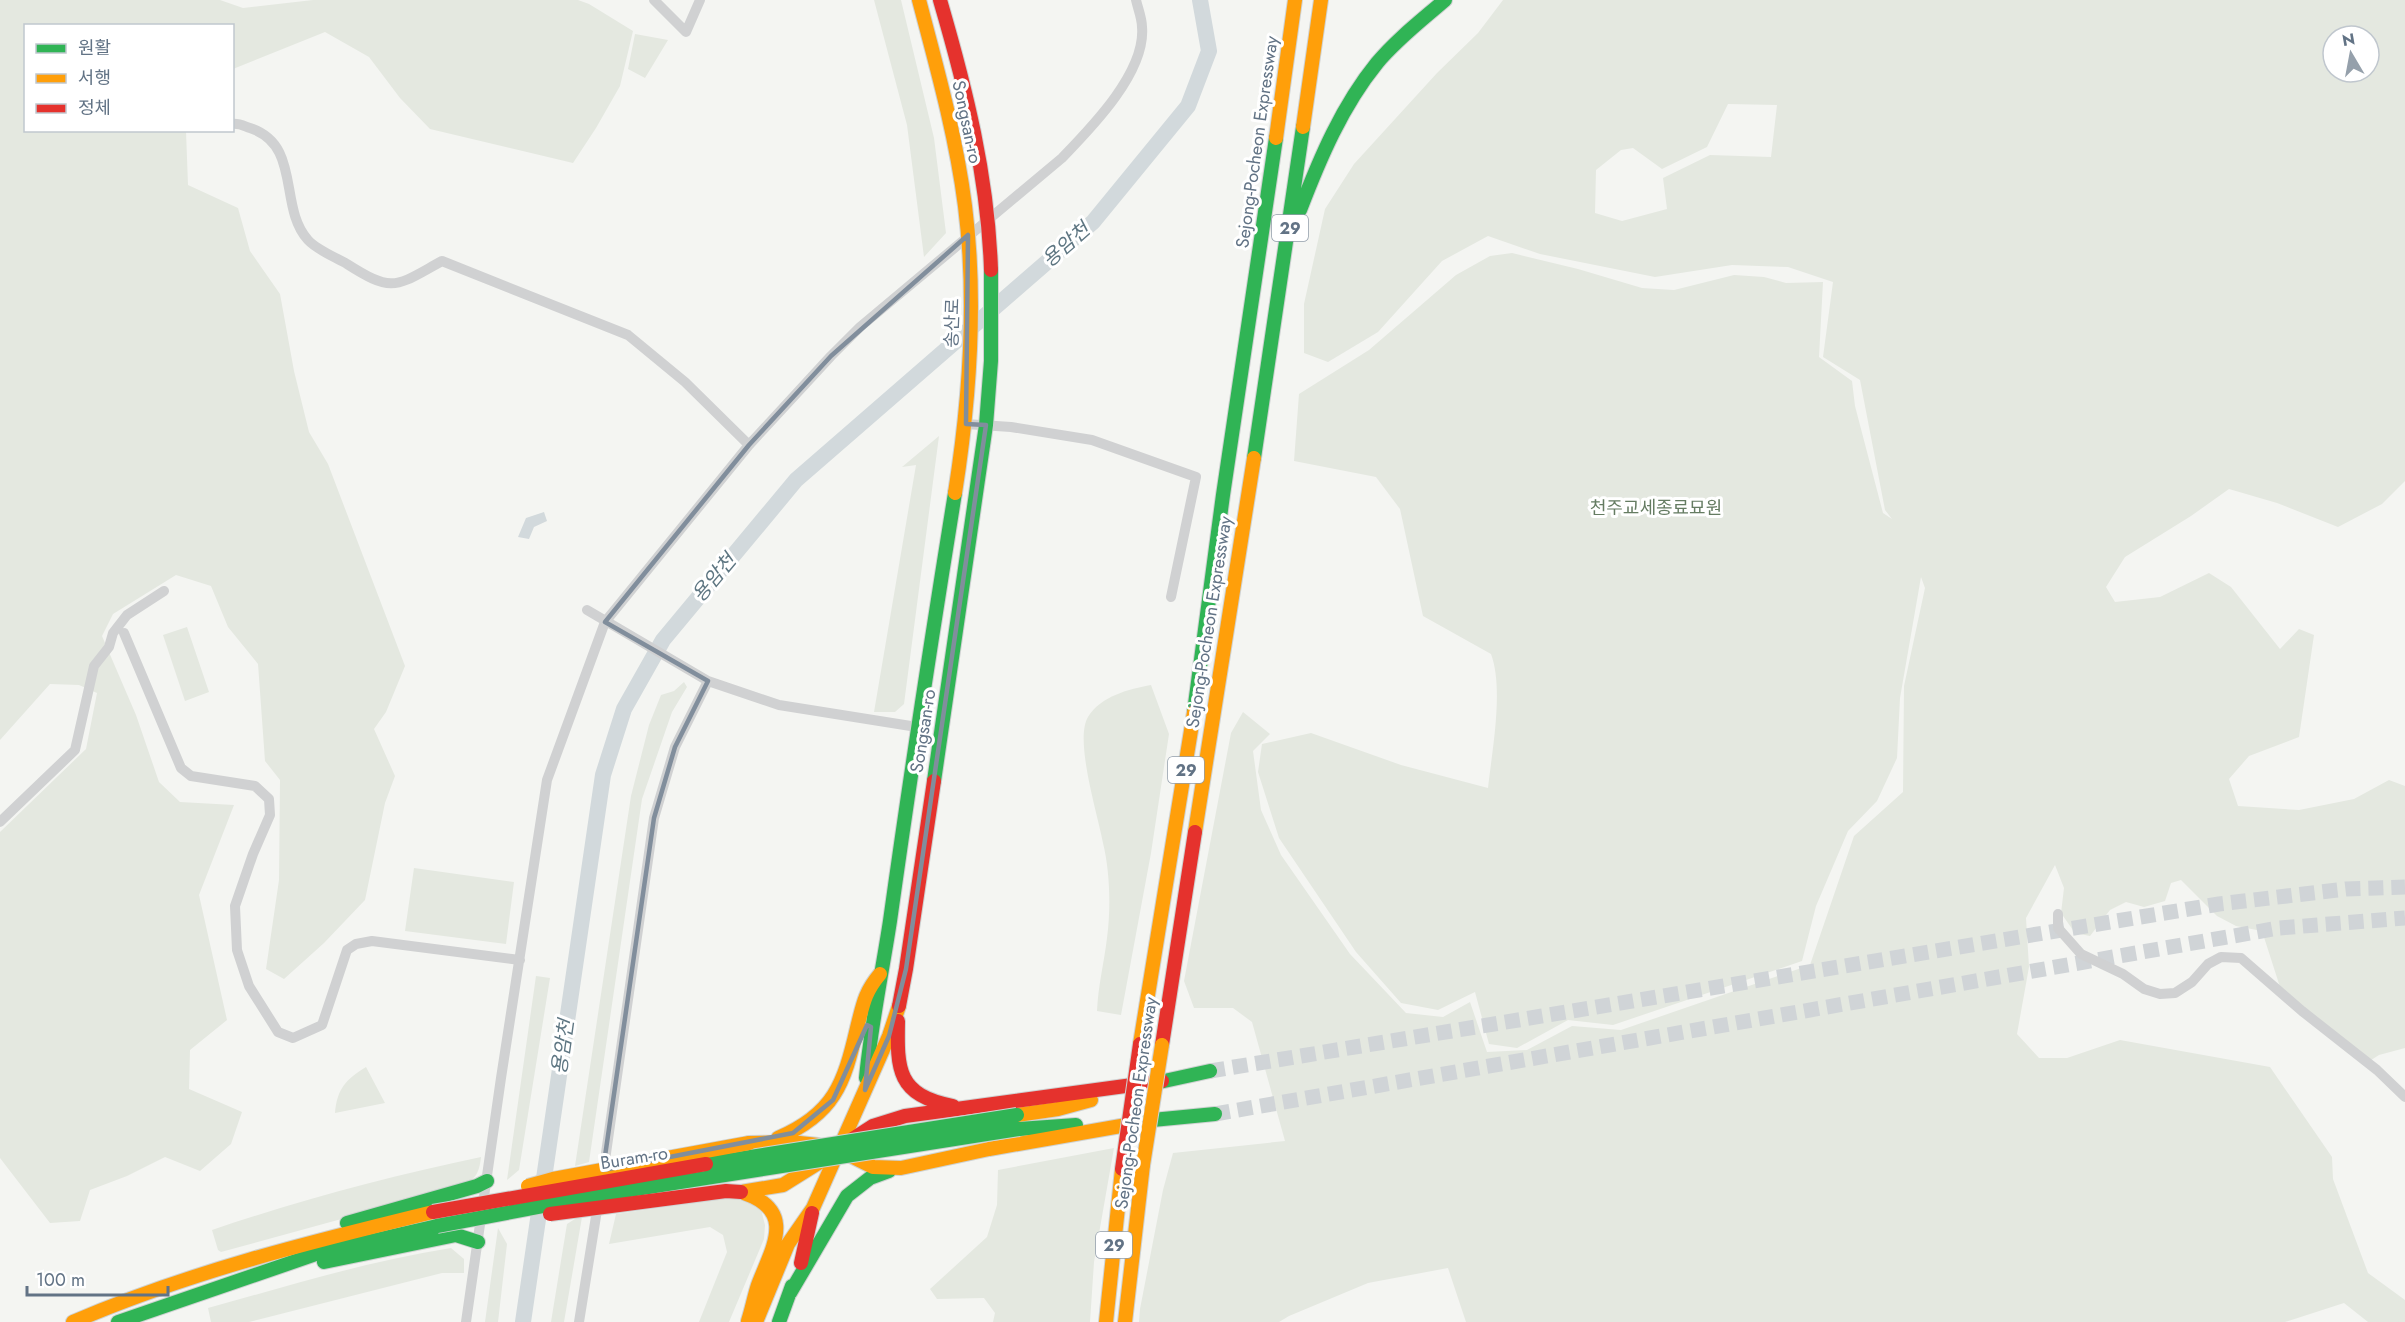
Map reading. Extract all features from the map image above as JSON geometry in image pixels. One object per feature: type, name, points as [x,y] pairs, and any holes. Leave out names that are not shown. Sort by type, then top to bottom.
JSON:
[{"type":"main road","name":"Songsan-ro","points":[[919,0],[947,105],[969,254]]},
{"type":"main road","name":"Songsan-ro","points":[[756,1322],[788,1244],[813,1208],[890,1036],[897,1013],[906,969],[986,425],[992,372],[993,281],[982,167],[968,100],[940,0]]},
{"type":"main road","name":"Sejong-Pocheon Expressway","points":[[1106,1322],[1122,1168],[1140,1044],[1187,762],[1294,0]]},
{"type":"main road","name":"Sejong-Pocheon Expressway","points":[[1125,1322],[1143,1165],[1288,240],[1321,0]]},
{"type":"main road","points":[[1288,240],[1324,150],[1348,102],[1378,62],[1444,0]]},
{"type":"main road","name":"송산로","points":[[968,394],[971,287],[969,254]]},
{"type":"main road","name":"Songsan-ro","points":[[865,1090],[870,1034],[883,969],[917,727],[966,423],[968,394]]},
{"type":"main road","points":[[768,1141],[793,1133],[811,1122],[833,1100],[848,1068],[866,993],[883,969]]},
{"type":"main road","points":[[897,1013],[897,1059],[905,1081],[926,1099],[968,1108]]},
{"type":"main road","name":"Buram-ro","points":[[73,1322],[199,1272],[316,1240],[435,1219],[623,1191],[1018,1122],[1058,1108],[1210,1071]]},
{"type":"main road","points":[[435,1219],[506,1220],[783,1185],[874,1124],[905,1116],[1162,1081]]},
{"type":"main road","name":"Buram-ro","points":[[1018,1122],[1148,1121],[1215,1114]]},
{"type":"main road","points":[[435,1219],[553,1179],[749,1143],[808,1142],[838,1150],[875,1167],[896,1168],[923,1165],[967,1154],[1148,1121]]},
{"type":"main road","points":[[790,1293],[847,1196],[870,1178],[896,1168]]},
{"type":"main road","points":[[199,1272],[236,1255],[477,1186],[487,1180]]},
{"type":"main road","points":[[741,1192],[763,1201],[774,1216],[777,1235],[772,1254],[758,1286],[748,1322]]},
{"type":"main road","name":"Songsan-ro","points":[[779,1322],[806,1248],[813,1208]]},
{"type":"main road","name":"Buram-ro","points":[[118,1322],[319,1252],[435,1219]]},
{"type":"main road","points":[[205,1291],[244,1286],[323,1262],[456,1235],[478,1242]]},
{"type":"main road","points":[[63,1322],[88,1315]]},
{"type":"street","points":[[654,0],[686,32],[700,0]]},
{"type":"street","points":[[466,1322],[547,780],[605,622],[749,445],[831,356],[860,327],[1062,158],[1114,98],[1136,65],[1143,28],[1136,0]]},
{"type":"street","points":[[234,125],[263,132],[279,148],[297,221],[308,241],[371,279],[392,285],[402,283],[442,261],[628,335],[686,382],[749,445]]},
{"type":"street","points":[[966,423],[1011,427],[1092,440],[1196,477],[1171,597]]},
{"type":"street","points":[[0,822],[75,750],[94,666],[109,647],[113,633],[127,615],[164,591]]},
{"type":"street","points":[[587,610],[708,681],[779,705],[917,727]]},
{"type":"street","points":[[124,633],[182,768],[191,776],[255,786],[268,798],[270,815],[252,854],[235,906],[237,950],[249,986],[278,1032],[293,1038],[322,1025],[347,951],[356,944],[372,941],[520,960]]},
{"type":"street","points":[[579,1322],[623,1045],[654,818],[675,747],[708,681]]},
{"type":"street","points":[[2058,914],[2058,928],[2081,954],[2123,974],[2144,989],[2160,994],[2175,993],[2192,982],[2208,964],[2221,957],[2241,958],[2302,1011],[2377,1070],[2405,1097]]},
{"type":"highlighted area","points":[[968,235],[966,424],[986,425],[906,969],[889,1036],[865,1090],[871,1027],[867,1025],[833,1100],[793,1133],[603,1170],[654,818],[675,747],[708,681],[605,622],[749,445],[831,356]]},
{"type":"green space","points":[[0,0],[220,0],[243,8],[313,0],[578,0],[589,4],[633,31],[620,86],[573,163],[430,129],[400,98],[369,57],[325,32],[234,69],[234,24],[24,24],[24,132],[186,132],[188,185],[238,208],[250,251],[280,294],[294,371],[309,432],[328,464],[405,666],[386,712],[374,729],[395,776],[385,803],[365,900],[324,943],[284,979],[266,969],[279,880],[280,780],[265,761],[258,664],[228,627],[211,586],[176,575],[113,614],[102,636],[136,715],[159,782],[180,802],[234,805],[199,895],[227,1020],[190,1050],[189,1089],[242,1112],[231,1144],[200,1171],[165,1157],[127,1176],[90,1190],[80,1221],[50,1223],[0,1158],[0,832],[86,749],[97,693],[79,685],[50,684],[0,740]]},
{"type":"green space","points":[[874,0],[901,0],[934,138],[946,233],[924,257],[907,125]]},
{"type":"green space","name":"천주교세종료묘원","points":[[1503,0],[2405,0],[2405,481],[2382,504],[2338,527],[2277,503],[2229,489],[2191,516],[2125,557],[2106,587],[2115,602],[2160,597],[2209,573],[2231,587],[2280,649],[2299,629],[2314,635],[2299,737],[2249,756],[2229,779],[2238,806],[2299,810],[2354,799],[2389,780],[2405,786],[2405,1048],[2379,1055],[2368,1062],[2280,987],[2262,931],[2236,926],[2217,916],[2181,880],[2171,883],[2165,901],[2144,907],[2126,902],[2110,910],[2090,936],[2075,933],[2061,913],[2064,888],[2055,865],[2026,918],[2029,967],[2017,1034],[2039,1058],[2067,1058],[2120,1040],[2270,1067],[2332,1157],[2333,1179],[2368,1273],[2405,1300],[2405,1322],[2368,1322],[2344,1303],[2285,1322],[1466,1322],[1448,1268],[1368,1283],[1279,1322],[1139,1322],[1163,1190],[1173,1153],[1285,1141],[1252,1022],[1233,1008],[1194,1008],[1184,981],[1231,733],[1243,712],[1270,734],[1253,751],[1261,810],[1281,855],[1350,954],[1406,1013],[1443,1017],[1470,1002],[1487,1052],[1527,1050],[1572,1026],[1621,1030],[1810,965],[1854,836],[1903,792],[1904,686],[1925,588],[1921,577],[1900,698],[1897,758],[1877,801],[1848,831],[1816,906],[1802,961],[1613,1025],[1568,1020],[1517,1048],[1489,1044],[1475,992],[1438,1010],[1401,1003],[1356,952],[1279,838],[1258,772],[1262,744],[1311,733],[1401,765],[1488,788],[1497,702],[1495,668],[1491,654],[1423,616],[1400,509],[1376,477],[1294,461],[1299,394],[1369,350],[1456,275],[1490,256],[1512,253],[1642,288],[1674,290],[1734,275],[1764,277],[1786,283],[1823,282],[1819,357],[1852,381],[1855,406],[1883,513],[1892,519],[1885,510],[1860,380],[1823,357],[1833,282],[1788,267],[1732,265],[1655,277],[1540,254],[1488,236],[1442,261],[1378,332],[1328,362],[1304,353],[1304,304],[1325,209],[1354,164],[1437,73],[1478,33]],"holes":[[[1728,104],[1777,105],[1771,157],[1710,155],[1663,178],[1667,209],[1622,221],[1595,213],[1596,170],[1621,150],[1633,148],[1662,169],[1707,147]]]},
{"type":"green space","points":[[635,34],[668,40],[645,78],[628,69]]},
{"type":"green space","points":[[939,436],[904,704],[895,712],[874,712],[916,465],[902,467]]},
{"type":"green space","points":[[187,627],[209,692],[185,701],[163,635]]},
{"type":"green space","points":[[684,682],[687,687],[672,712],[642,799],[589,1162],[575,1166],[631,796],[649,725],[661,695],[674,691]]},
{"type":"green space","points":[[1151,685],[1169,734],[1151,853],[1121,1015],[1097,1011],[1106,947],[1109,890],[1105,854],[1085,760],[1084,728],[1088,717],[1100,704],[1125,691]]},
{"type":"green space","points":[[414,868],[514,882],[506,944],[405,931]]},
{"type":"green space","points":[[536,976],[550,978],[519,1170],[507,1180]]},
{"type":"green space","points":[[366,1067],[385,1103],[335,1113],[340,1091],[348,1080]]},
{"type":"green space","points":[[1114,1148],[1094,1262],[1090,1322],[993,1322],[995,1313],[984,1298],[937,1299],[930,1289],[987,1237],[997,1205],[998,1170]]},
{"type":"green space","points":[[481,1157],[475,1176],[458,1187],[221,1252],[218,1250],[212,1230],[345,1189]]},
{"type":"green space","points":[[736,1197],[761,1209],[765,1225],[764,1239],[729,1322],[699,1322],[727,1252],[723,1235],[710,1227],[609,1244],[616,1214]]},
{"type":"green space","points":[[582,1217],[564,1322],[551,1322],[567,1224]]},
{"type":"green space","points":[[498,1228],[507,1244],[498,1322],[485,1322]]},
{"type":"green space","points":[[451,1248],[464,1259],[464,1273],[442,1273],[249,1322],[211,1322],[208,1308],[359,1267]]},
{"type":"shaded area","points":[[544,512],[547,521],[534,527],[529,539],[518,537],[526,518]]},
{"type":"waterway","name":"용암천","points":[[523,1322],[603,775],[624,709],[663,640],[796,480],[1093,222],[1188,106],[1209,51],[1200,0]]},
{"type":"tunnel","points":[[1210,1071],[2219,904],[2346,889],[2405,887]]},
{"type":"tunnel","points":[[1215,1114],[2279,928],[2405,918]]},
{"type":"traffic: fast","points":[[1300,210],[1333,133],[1364,80],[1393,46],[1445,0]]},
{"type":"traffic: fast","points":[[1254,458],[1303,127]]},
{"type":"traffic: fast","points":[[1194,712],[1223,495],[1276,138]]},
{"type":"traffic: fast","points":[[934,781],[986,425],[991,361],[991,270]]},
{"type":"traffic: fast","points":[[866,1078],[955,493]]},
{"type":"traffic: fast","points":[[1155,1083],[1210,1071]]},
{"type":"traffic: fast","points":[[1142,1121],[1215,1114]]},
{"type":"traffic: fast","points":[[706,1164],[1017,1115]]},
{"type":"traffic: fast","points":[[1019,1129],[1076,1125]]},
{"type":"traffic: fast","points":[[437,1226],[623,1191],[1019,1129]]},
{"type":"traffic: fast","points":[[790,1293],[847,1196],[870,1178],[889,1171]]},
{"type":"traffic: fast","points":[[347,1223],[477,1186],[487,1181]]},
{"type":"traffic: fast","points":[[118,1322],[319,1253],[437,1226]]},
{"type":"traffic: fast","points":[[324,1262],[456,1235],[478,1242]]},
{"type":"traffic: fast","points":[[779,1322],[792,1286]]},
{"type":"traffic: slow","points":[[919,0],[957,154],[969,242],[970,350],[965,421],[955,493]]},
{"type":"traffic: slow","points":[[1276,138],[1295,0]]},
{"type":"traffic: slow","points":[[1303,127],[1321,0]]},
{"type":"traffic: slow","points":[[1195,832],[1254,458]]},
{"type":"traffic: slow","points":[[1140,1044],[1194,712]]},
{"type":"traffic: slow","points":[[778,1138],[812,1119],[834,1095],[847,1065],[865,1000],[870,987],[880,974]]},
{"type":"traffic: slow","points":[[756,1322],[788,1244],[813,1208],[889,1036],[899,1006]]},
{"type":"traffic: slow","points":[[1143,1165],[1162,1045]]},
{"type":"traffic: slow","points":[[1017,1115],[1058,1109],[1091,1100]]},
{"type":"traffic: slow","points":[[841,1151],[873,1167],[901,1168],[989,1149],[1138,1123]]},
{"type":"traffic: slow","points":[[749,1143],[790,1142],[818,1145]]},
{"type":"traffic: slow","points":[[528,1186],[553,1179],[749,1143]]},
{"type":"traffic: slow","points":[[741,1192],[783,1185],[823,1160]]},
{"type":"traffic: slow","points":[[1125,1322],[1143,1165]]},
{"type":"traffic: slow","points":[[1106,1322],[1122,1169]]},
{"type":"traffic: slow","points":[[744,1193],[771,1210],[776,1232],[748,1321]]},
{"type":"traffic: slow","points":[[73,1322],[205,1273],[433,1212]]},
{"type":"traffic: jam","points":[[940,0],[959,67],[974,134],[985,201],[991,270]]},
{"type":"traffic: jam","points":[[899,1006],[934,781]]},
{"type":"traffic: jam","points":[[1162,1045],[1195,832]]},
{"type":"traffic: jam","points":[[898,1021],[898,1053],[904,1078],[921,1095],[953,1106]]},
{"type":"traffic: jam","points":[[1122,1169],[1140,1044]]},
{"type":"traffic: jam","points":[[845,1144],[873,1126],[905,1116],[1162,1081]]},
{"type":"traffic: jam","points":[[433,1212],[706,1164]]},
{"type":"traffic: jam","points":[[550,1214],[726,1191],[741,1192]]},
{"type":"traffic: jam","points":[[801,1263],[812,1213]]}]
